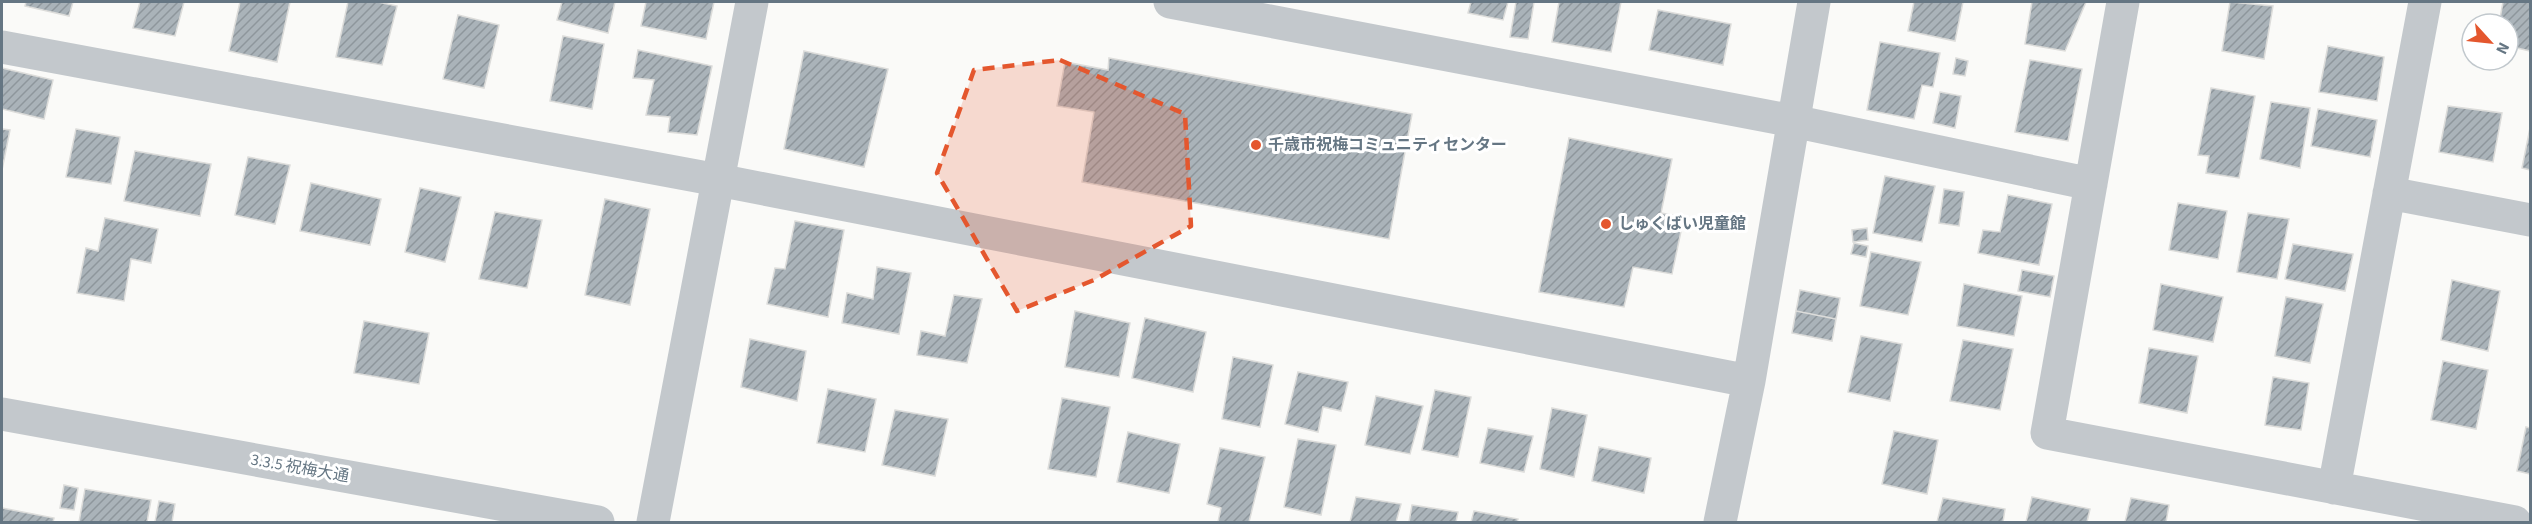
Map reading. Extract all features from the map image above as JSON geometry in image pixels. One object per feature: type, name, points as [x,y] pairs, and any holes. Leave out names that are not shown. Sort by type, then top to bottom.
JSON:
[{"type":"street","points":[[652,522],[752,2]]},
{"type":"street","points":[[1170,2],[1793,121],[2091,184]]},
{"type":"street","points":[[1720,522],[1749,381],[1814,2]]},
{"type":"street","points":[[2123,2],[2047,433],[2516,522]]},
{"type":"street","points":[[2334,488],[2425,2]]},
{"type":"street","points":[[2,47],[718,180],[1749,381]]},
{"type":"street","points":[[2389,194],[2530,220]]},
{"type":"street","name":"3.3.5 祝梅大通","points":[[2,414],[598,522]]},
{"type":"highlighted area","points":[[1060,60],[1185,114],[1191,226],[1094,280],[1017,311],[937,173],[974,70]]},
{"type":"building","points":[[26,2],[73,2],[69,16],[25,6]]},
{"type":"building","points":[[140,2],[184,2],[175,36],[133,28]]},
{"type":"building","points":[[240,2],[290,2],[277,62],[229,51]]},
{"type":"building","points":[[348,2],[378,2],[397,6],[382,65],[336,57]]},
{"type":"building","points":[[562,2],[615,2],[608,33],[557,20]]},
{"type":"building","points":[[646,2],[714,2],[706,39],[641,26]]},
{"type":"building","points":[[1471,2],[1508,2],[1503,20],[1468,13]]},
{"type":"building","points":[[1516,2],[1534,2],[1528,39],[1510,37]]},
{"type":"building","points":[[1559,2],[1621,2],[1611,52],[1552,42]]},
{"type":"building","points":[[1914,2],[1963,2],[1955,41],[1908,31]]},
{"type":"building","points":[[2032,2],[2086,2],[2065,51],[2025,44]]},
{"type":"building","points":[[2230,2],[2273,6],[2264,59],[2222,51]]},
{"type":"building","points":[[2503,2],[2530,2],[2530,51],[2520,49],[2520,12],[2501,12]]},
{"type":"building","points":[[1658,10],[1731,24],[1723,65],[1649,50]]},
{"type":"building","points":[[458,15],[499,25],[484,88],[443,79]]},
{"type":"building","points":[[563,36],[604,44],[592,109],[550,101]]},
{"type":"building","points":[[1880,42],[1940,53],[1933,87],[1922,85],[1914,119],[1867,110]]},
{"type":"building","points":[[2328,46],[2384,57],[2377,101],[2319,92]]},
{"type":"building","points":[[638,50],[712,66],[697,135],[668,132],[670,117],[646,115],[654,80],[633,78]]},
{"type":"building","points":[[804,51],[888,69],[864,167],[784,149]]},
{"type":"building","points":[[1109,58],[1412,114],[1389,239],[1082,182],[1094,112],[1057,106],[1065,62],[1108,70]]},
{"type":"building","points":[[1956,58],[1968,61],[1965,76],[1953,74]]},
{"type":"building","points":[[2030,60],[2082,69],[2068,141],[2015,132]]},
{"type":"building","points":[[2,68],[53,80],[44,119],[2,109]]},
{"type":"building","points":[[2211,88],[2255,96],[2239,178],[2206,173],[2209,156],[2198,155]]},
{"type":"building","points":[[1940,92],[1961,96],[1955,128],[1933,123]]},
{"type":"building","points":[[2271,102],[2310,108],[2300,168],[2260,159]]},
{"type":"building","points":[[2448,106],[2502,113],[2493,162],[2439,152]]},
{"type":"building","points":[[2318,109],[2377,120],[2370,157],[2311,146]]},
{"type":"building","points":[[2530,128],[2530,170],[2522,168]]},
{"type":"building","points":[[2,129],[10,130],[2,170]]},
{"type":"building","points":[[76,129],[120,137],[111,184],[66,177]]},
{"type":"building","points":[[1569,138],[1672,159],[1661,213],[1684,217],[1672,274],[1633,267],[1624,307],[1539,292]]},
{"type":"building","points":[[135,151],[211,164],[200,216],[124,201]]},
{"type":"building","points":[[248,157],[290,165],[275,224],[235,215]]},
{"type":"building","points":[[1885,176],[1935,186],[1922,242],[1873,233]]},
{"type":"building","points":[[311,183],[381,199],[370,245],[300,231]]},
{"type":"building","points":[[420,188],[461,197],[445,262],[405,252]]},
{"type":"building","points":[[1944,189],[1964,192],[1959,226],[1939,223]]},
{"type":"building","points":[[2008,195],[2052,204],[2039,265],[1978,253],[1983,230],[2000,232]]},
{"type":"building","points":[[605,199],[650,209],[630,305],[585,295]]},
{"type":"building","points":[[2178,203],[2227,211],[2218,259],[2169,250]]},
{"type":"building","points":[[495,212],[542,220],[527,288],[479,279]]},
{"type":"building","points":[[2248,213],[2289,219],[2277,279],[2237,272]]},
{"type":"building","points":[[105,218],[158,229],[151,263],[131,259],[124,301],[77,293],[86,248],[98,251]]},
{"type":"building","points":[[795,221],[844,230],[828,317],[767,304],[775,268],[785,269]]},
{"type":"building","points":[[1867,228],[1868,240],[1853,242],[1852,230]]},
{"type":"building","points":[[1854,243],[1868,246],[1866,257],[1851,254]]},
{"type":"building","points":[[2293,244],[2353,254],[2345,291],[2285,279]]},
{"type":"building","points":[[1871,252],[1921,262],[1908,315],[1860,306]]},
{"type":"building","points":[[877,267],[911,273],[899,334],[842,323],[847,293],[873,299]]},
{"type":"building","points":[[2022,270],[2054,276],[2050,297],[2018,291]]},
{"type":"building","points":[[2452,280],[2500,291],[2488,351],[2441,340]]},
{"type":"building","points":[[1964,284],[2022,296],[2014,336],[1957,326]]},
{"type":"building","points":[[2161,284],[2223,297],[2213,342],[2153,330]]},
{"type":"building","points":[[1800,290],[1840,298],[1836,319],[1796,311]]},
{"type":"building","points":[[954,295],[982,299],[967,363],[917,355],[921,331],[945,336]]},
{"type":"building","points":[[2286,297],[2323,304],[2310,363],[2275,356]]},
{"type":"building","points":[[1075,311],[1130,323],[1119,377],[1065,367]]},
{"type":"building","points":[[1796,311],[1836,319],[1832,341],[1792,333]]},
{"type":"building","points":[[1145,318],[1206,332],[1193,392],[1132,378]]},
{"type":"building","points":[[364,321],[429,333],[419,384],[354,373]]},
{"type":"building","points":[[1861,336],[1902,344],[1890,401],[1848,392]]},
{"type":"building","points":[[750,339],[806,351],[797,401],[741,387]]},
{"type":"building","points":[[1963,340],[2013,349],[2000,410],[1950,401]]},
{"type":"building","points":[[2149,348],[2198,356],[2187,413],[2139,403]]},
{"type":"building","points":[[1233,357],[1273,365],[1260,427],[1222,419]]},
{"type":"building","points":[[2443,361],[2488,370],[2476,429],[2431,420]]},
{"type":"building","points":[[1298,372],[1348,382],[1341,411],[1323,407],[1318,432],[1285,424]]},
{"type":"building","points":[[2273,377],[2309,383],[2301,430],[2265,425]]},
{"type":"building","points":[[828,389],[876,399],[865,452],[817,443]]},
{"type":"building","points":[[1435,390],[1471,397],[1458,457],[1422,450]]},
{"type":"building","points":[[1376,396],[1423,406],[1410,454],[1365,445]]},
{"type":"building","points":[[1062,398],[1110,407],[1096,477],[1048,469]]},
{"type":"building","points":[[1552,408],[1587,415],[1574,477],[1540,469]]},
{"type":"building","points":[[895,410],[948,419],[935,476],[882,465]]},
{"type":"building","points":[[2526,427],[2530,428],[2530,474],[2517,471]]},
{"type":"building","points":[[1488,428],[1533,436],[1524,472],[1480,463]]},
{"type":"building","points":[[1894,431],[1938,440],[1927,494],[1882,484]]},
{"type":"building","points":[[1128,432],[1180,444],[1169,493],[1117,482]]},
{"type":"building","points":[[1298,439],[1336,445],[1321,515],[1284,507]]},
{"type":"building","points":[[1599,447],[1651,458],[1644,493],[1592,481]]},
{"type":"building","points":[[1220,448],[1265,457],[1249,522],[1218,522],[1221,508],[1207,504]]},
{"type":"building","points":[[64,485],[78,488],[74,510],[60,508]]},
{"type":"building","points":[[85,489],[151,500],[147,522],[79,522]]},
{"type":"building","points":[[1356,497],[1401,504],[1396,522],[1350,522]]},
{"type":"building","points":[[2032,497],[2090,509],[2087,522],[2026,522]]},
{"type":"building","points":[[1943,498],[2005,509],[2003,522],[1937,522]]},
{"type":"building","points":[[2131,498],[2169,505],[2166,522],[2125,522]]},
{"type":"building","points":[[159,501],[175,504],[172,522],[155,522]]},
{"type":"building","points":[[1412,505],[1458,512],[1456,522],[1409,522]]},
{"type":"building","points":[[2,508],[54,518],[53,522],[2,522]]},
{"type":"building","points":[[1474,511],[1518,519],[1517,522],[1471,522]]},
{"type":"place","name":"千歳市祝梅コミュニティセンター","points":[[1256,145]]},
{"type":"place","name":"しゅくばい児童館","points":[[1606,224]]}]
